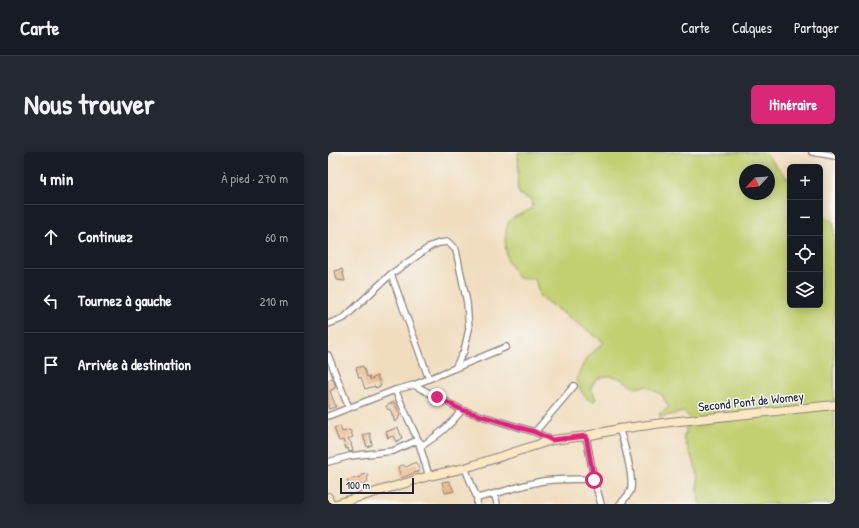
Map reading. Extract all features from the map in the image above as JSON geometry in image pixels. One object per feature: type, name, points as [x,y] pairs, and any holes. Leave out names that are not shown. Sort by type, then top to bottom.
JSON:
[{"type":"main road","name":"Second Pont de Womey","points":[[336,504],[429,476],[464,468],[552,440],[670,422],[835,405]]},
{"type":"main road","points":[[328,497],[330,504]]},
{"type":"street","points":[[812,152],[835,157],[834,152]]},
{"type":"street","points":[[328,324],[344,318],[391,274],[431,246],[448,242],[456,250],[467,303],[469,329],[464,351],[455,368]]},
{"type":"street","points":[[391,274],[429,379]]},
{"type":"street","points":[[328,416],[395,390],[414,385],[506,347]]},
{"type":"street","points":[[328,355],[348,408]]},
{"type":"street","points":[[414,385],[462,410],[535,432],[552,440]]},
{"type":"street","points":[[535,432],[574,386]]},
{"type":"street","points":[[395,390],[418,440],[429,476]]},
{"type":"street","points":[[418,440],[423,445],[449,426],[462,410]]},
{"type":"street","points":[[618,429],[624,442],[630,473],[631,489],[620,504]]},
{"type":"street","points":[[586,436],[594,480],[601,504]]},
{"type":"street","points":[[328,462],[350,456],[393,451],[418,440]]},
{"type":"street","points":[[464,468],[477,501],[538,482],[557,480],[594,480]]},
{"type":"street","points":[[495,495],[497,504]]},
{"type":"green space","points":[[518,152],[764,152],[775,164],[739,164],[739,200],[775,200],[775,164],[787,178],[787,308],[823,308],[823,215],[834,222],[835,504],[699,504],[697,471],[683,436],[687,433],[685,428],[693,421],[684,412],[660,417],[659,414],[669,408],[662,395],[646,386],[635,388],[622,379],[613,376],[596,380],[591,388],[596,399],[594,401],[587,399],[580,389],[576,379],[586,359],[604,342],[540,297],[535,279],[518,278],[508,261],[505,239],[508,222],[514,217],[528,211],[533,207],[531,200],[519,194],[517,184]]},
{"type":"building","points":[[342,269],[345,281],[337,280],[335,271]]},
{"type":"building","points":[[363,366],[367,377],[369,376],[370,380],[377,376],[381,386],[365,389],[356,368]]},
{"type":"building","points":[[333,378],[336,387],[330,391],[336,407],[328,409],[328,380]]},
{"type":"building","points":[[394,402],[400,414],[398,420],[395,422],[390,409],[388,410],[386,406]]},
{"type":"building","points":[[340,426],[342,432],[350,430],[353,437],[348,439],[352,444],[353,451],[349,452],[348,448],[346,449],[343,440],[339,441],[334,428]]},
{"type":"building","points":[[398,427],[402,438],[396,442],[393,436],[388,438],[386,432]]},
{"type":"building","points":[[370,433],[372,445],[367,447],[363,435]]},
{"type":"building","points":[[416,462],[420,471],[401,478],[398,467],[403,465],[406,467]]},
{"type":"building","points":[[368,474],[367,483],[351,487],[347,480],[361,477],[361,475]]},
{"type":"building","points":[[449,481],[454,491],[445,493],[442,482]]},
{"type":"route","points":[[437,397],[462,410],[535,432],[552,440],[586,436],[594,480]]}]
